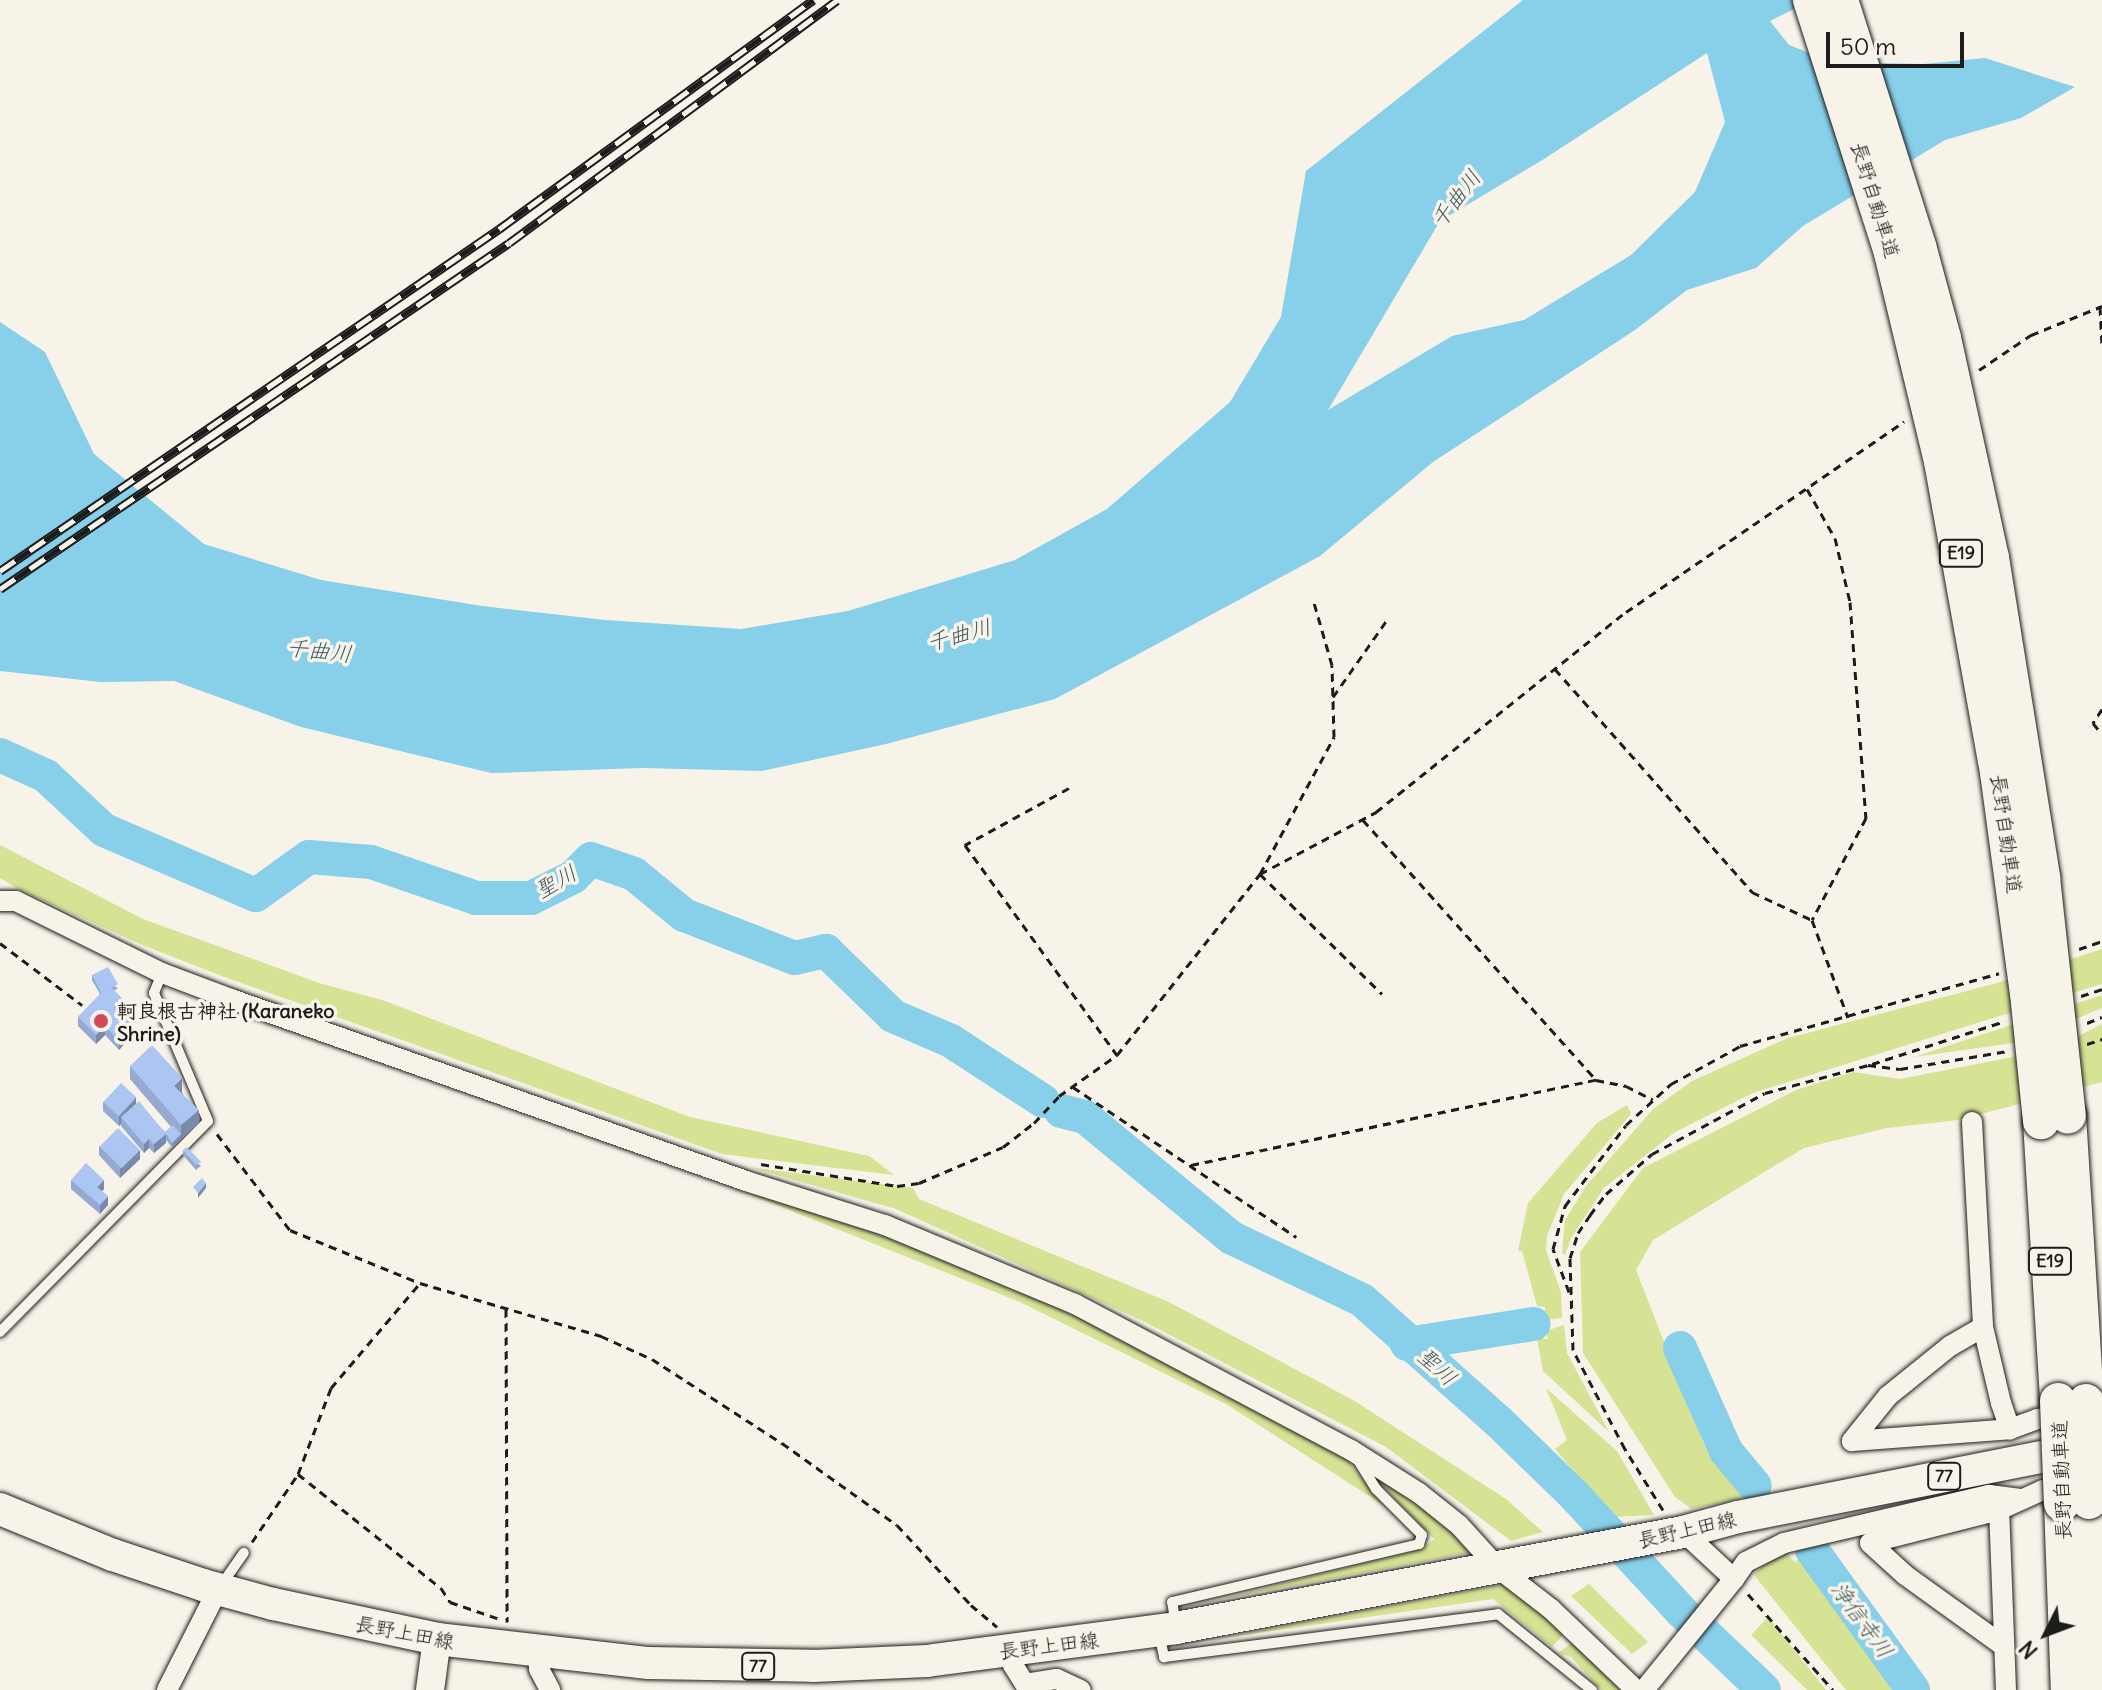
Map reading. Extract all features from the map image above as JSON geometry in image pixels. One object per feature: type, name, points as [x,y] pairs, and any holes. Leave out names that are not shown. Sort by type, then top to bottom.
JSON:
[{"type":"highway","name":"長野自動車道","points":[[1811,0],[1892,253],[1951,506],[1998,772],[2028,993],[2054,1118]]},
{"type":"highway","name":"長野自動車道","points":[[1840,0],[1922,261],[1991,558],[2042,878],[2054,1118],[2082,1405],[2096,1690]]},
{"type":"highway","name":"長野自動車道","points":[[2069,1690],[2085,1498]]},
{"type":"main road","name":"長野上田線","points":[[0,1509],[113,1555],[218,1589],[286,1607],[437,1639],[538,1653],[649,1663],[813,1666],[927,1661],[1167,1629],[1530,1562],[1671,1529],[2102,1445]]},
{"type":"street","points":[[5,898],[162,973],[723,1172],[885,1225],[1075,1304],[1351,1450],[1440,1508],[1498,1568],[1644,1688],[1730,1587],[1746,1562],[1784,1543],[1989,1495],[2021,1499]]},
{"type":"street","points":[[1972,1122],[1983,1327],[2010,1429]]},
{"type":"street","points":[[1983,1327],[1950,1346],[1888,1396],[1852,1441],[2010,1429],[2082,1405]]},
{"type":"street","points":[[2002,1645],[1905,1575],[1870,1543],[1999,1510],[2043,1490],[2085,1498]]},
{"type":"street","points":[[1999,1510],[2006,1690]]},
{"type":"street","points":[[1671,1529],[1730,1587]]},
{"type":"street","points":[[167,1690],[218,1589]]},
{"type":"street","points":[[430,1690],[437,1639]]},
{"type":"street","points":[[1010,1650],[1013,1665],[1025,1684],[1057,1679],[1081,1690]]},
{"type":"street","points":[[538,1653],[539,1669],[550,1690]]},
{"type":"lane","points":[[0,1332],[208,1121],[154,993],[162,973]]},
{"type":"lane","points":[[1351,1450],[1376,1489],[1422,1535],[1419,1544],[1172,1602],[1164,1657],[1498,1614],[1592,1690]]},
{"type":"lane","points":[[218,1589],[244,1553]]},
{"type":"path","points":[[1979,371],[2031,335],[2101,307],[2102,346]]},
{"type":"path","points":[[1260,874],[1363,820],[1626,612],[1915,415]]},
{"type":"path","points":[[1807,489],[1835,538],[1850,602],[1866,818],[1812,920]]},
{"type":"path","points":[[723,1172],[724,1162],[732,1160],[897,1186],[919,1183],[1003,1147],[1073,1087],[1117,1055],[1260,874],[1334,737],[1332,665],[1313,599]]},
{"type":"path","points":[[1333,697],[1387,620]]},
{"type":"path","points":[[1555,669],[1752,892],[1812,920],[1848,1018]]},
{"type":"path","points":[[2102,709],[2093,723],[2102,734]]},
{"type":"path","points":[[1069,788],[965,845],[1117,1055]]},
{"type":"path","points":[[1363,820],[1596,1080]]},
{"type":"path","points":[[1260,874],[1382,994]]},
{"type":"path","points":[[2067,953],[2102,941]]},
{"type":"path","points":[[0,943],[82,1005]]},
{"type":"path","points":[[1571,1295],[1553,1249],[1565,1206],[1626,1125],[1671,1084],[1740,1046],[2013,969]]},
{"type":"path","points":[[2073,999],[2102,989]]},
{"type":"path","points":[[2087,1023],[2102,1017]]},
{"type":"path","points":[[1671,1529],[1583,1374],[1573,1350],[1570,1258],[1578,1233],[1606,1194],[1652,1154],[1765,1093],[1868,1065],[2014,1018]]},
{"type":"path","points":[[2084,1045],[2102,1039]]},
{"type":"path","points":[[1868,1065],[1900,1069],[2013,1050]]},
{"type":"path","points":[[1191,1165],[1596,1080],[1626,1086],[1653,1100]]},
{"type":"path","points":[[1073,1087],[1296,1237]]},
{"type":"path","points":[[208,1121],[290,1230],[420,1283],[601,1336],[652,1359],[782,1443],[897,1525],[971,1605],[1004,1633],[1010,1650]]},
{"type":"path","points":[[244,1553],[298,1474],[331,1388],[420,1283]]},
{"type":"path","points":[[298,1474],[441,1588],[450,1602],[509,1622],[506,1309]]},
{"type":"path","points":[[1730,1587],[1833,1690]]},
{"type":"green space","points":[[0,845],[143,919],[319,983],[382,1000],[690,1117],[869,1156],[894,1175],[722,1154],[219,975],[140,944],[18,889],[0,878]]},
{"type":"green space","points":[[2102,949],[2102,984],[1753,1093],[1675,1132],[1604,1188],[1571,1238],[1565,1255],[1562,1253],[1565,1220],[1586,1186],[1653,1109],[1692,1081],[1788,1038],[1997,983]]},
{"type":"green space","points":[[2102,995],[2102,1008],[2021,1042],[1914,1057]]},
{"type":"green space","points":[[2102,1024],[2102,1082],[1958,1120],[1887,1128],[1804,1148],[1653,1240],[1636,1270],[1703,1442],[1746,1497],[1692,1509],[1675,1497],[1583,1353],[1580,1252],[1643,1168],[1796,1090],[1853,1072],[1900,1079],[2059,1046]]},
{"type":"green space","points":[[1627,1105],[1631,1114],[1564,1194],[1547,1236],[1546,1250],[1561,1292],[1562,1318],[1545,1320],[1545,1307],[1537,1306],[1522,1251],[1518,1251],[1528,1203],[1597,1123]]},
{"type":"green space","points":[[646,1153],[873,1225],[1036,1294],[1346,1458],[1383,1505],[1226,1404],[1020,1302]]},
{"type":"green space","points":[[749,1167],[913,1188],[919,1199],[1169,1302],[1353,1400],[1506,1499],[1543,1532],[1511,1541],[1386,1447],[1145,1322],[896,1209]]},
{"type":"green space","points":[[1564,1325],[1567,1353],[1609,1432],[1543,1371],[1537,1338],[1548,1339],[1546,1331]]},
{"type":"green space","points":[[1546,1388],[1617,1451],[1654,1515],[1612,1517],[1555,1449],[1567,1440]]},
{"type":"green space","points":[[1366,1468],[1404,1490],[1468,1541],[1468,1553],[1213,1601],[1421,1549],[1434,1539]]},
{"type":"green space","points":[[1784,1551],[1795,1562],[1803,1552],[1904,1690],[1846,1690],[1754,1575],[1774,1554]]},
{"type":"green space","points":[[1506,1584],[1566,1632],[1552,1647],[1493,1599],[1216,1639]]},
{"type":"green space","points":[[1589,1584],[1648,1642],[1632,1654],[1571,1596]]},
{"type":"green space","points":[[1768,1617],[1826,1690],[1807,1690],[1751,1635]]},
{"type":"green space","points":[[1576,1640],[1626,1690],[1601,1690],[1571,1657],[1558,1653]]},
{"type":"water","name":"千曲川","points":[[1523,0],[1812,0],[1770,21],[1789,45],[1833,62],[1923,64],[1985,58],[2075,87],[2021,118],[1945,140],[1803,226],[1756,268],[1687,290],[1635,330],[1433,462],[1320,556],[1055,699],[886,744],[762,771],[643,768],[491,773],[301,727],[174,681],[101,682],[0,671],[0,322],[45,352],[94,454],[204,544],[321,580],[482,606],[605,620],[741,629],[848,611],[1015,560],[1107,509],[1230,402],[1281,317],[1306,171]],"holes":[[[1707,53],[1725,122],[1695,192],[1631,255],[1524,320],[1452,336],[1328,410],[1440,221],[1544,159]]]},
{"type":"building","points":[[108,967],[118,984],[111,988],[109,985],[101,993],[92,975]]},
{"type":"building","name":"軻良根古神社 (Karaneko Shrine)","points":[[109,985],[122,998],[114,1007],[133,1025],[119,1041],[105,1026],[96,1035],[78,1017]]},
{"type":"building","points":[[152,1045],[182,1078],[174,1086],[199,1110],[181,1125],[130,1066]]},
{"type":"building","points":[[121,1083],[136,1097],[119,1116],[103,1102]]},
{"type":"building","points":[[139,1101],[166,1134],[154,1144],[149,1139],[144,1144],[121,1117]]},
{"type":"building","points":[[173,1125],[181,1134],[172,1143],[165,1132]]},
{"type":"building","points":[[118,1128],[140,1150],[122,1168],[100,1146]]},
{"type":"building","points":[[187,1147],[201,1162],[196,1165],[183,1150]]},
{"type":"building","points":[[86,1163],[104,1180],[97,1187],[108,1196],[100,1205],[71,1180]]},
{"type":"building","points":[[202,1178],[206,1183],[198,1193],[193,1187]]},
{"type":"waterway","name":"聖川","points":[[0,755],[46,776],[104,830],[256,895],[309,857],[371,862],[476,898],[531,898],[573,877],[591,859],[634,874],[684,915],[795,958],[826,951],[893,1016],[951,1041],[1043,1101]]},
{"type":"waterway","name":"聖川","points":[[1061,1111],[1085,1117],[1232,1238],[1362,1300],[1499,1422],[1575,1496],[1682,1612],[1764,1690]]},
{"type":"waterway","name":"浄信寺川","points":[[1407,1344],[1533,1324]]},
{"type":"waterway","name":"浄信寺川","points":[[1680,1348],[1726,1451],[1755,1486]]},
{"type":"waterway","name":"浄信寺川","points":[[1812,1550],[1913,1690]]},
{"type":"railway","points":[[0,571],[499,229],[813,0]]},
{"type":"railway","points":[[0,589],[509,243],[837,0]]},
{"type":"place","name":"軻良根古神社 (Karaneko Shrine)","points":[[101,1021]]}]
